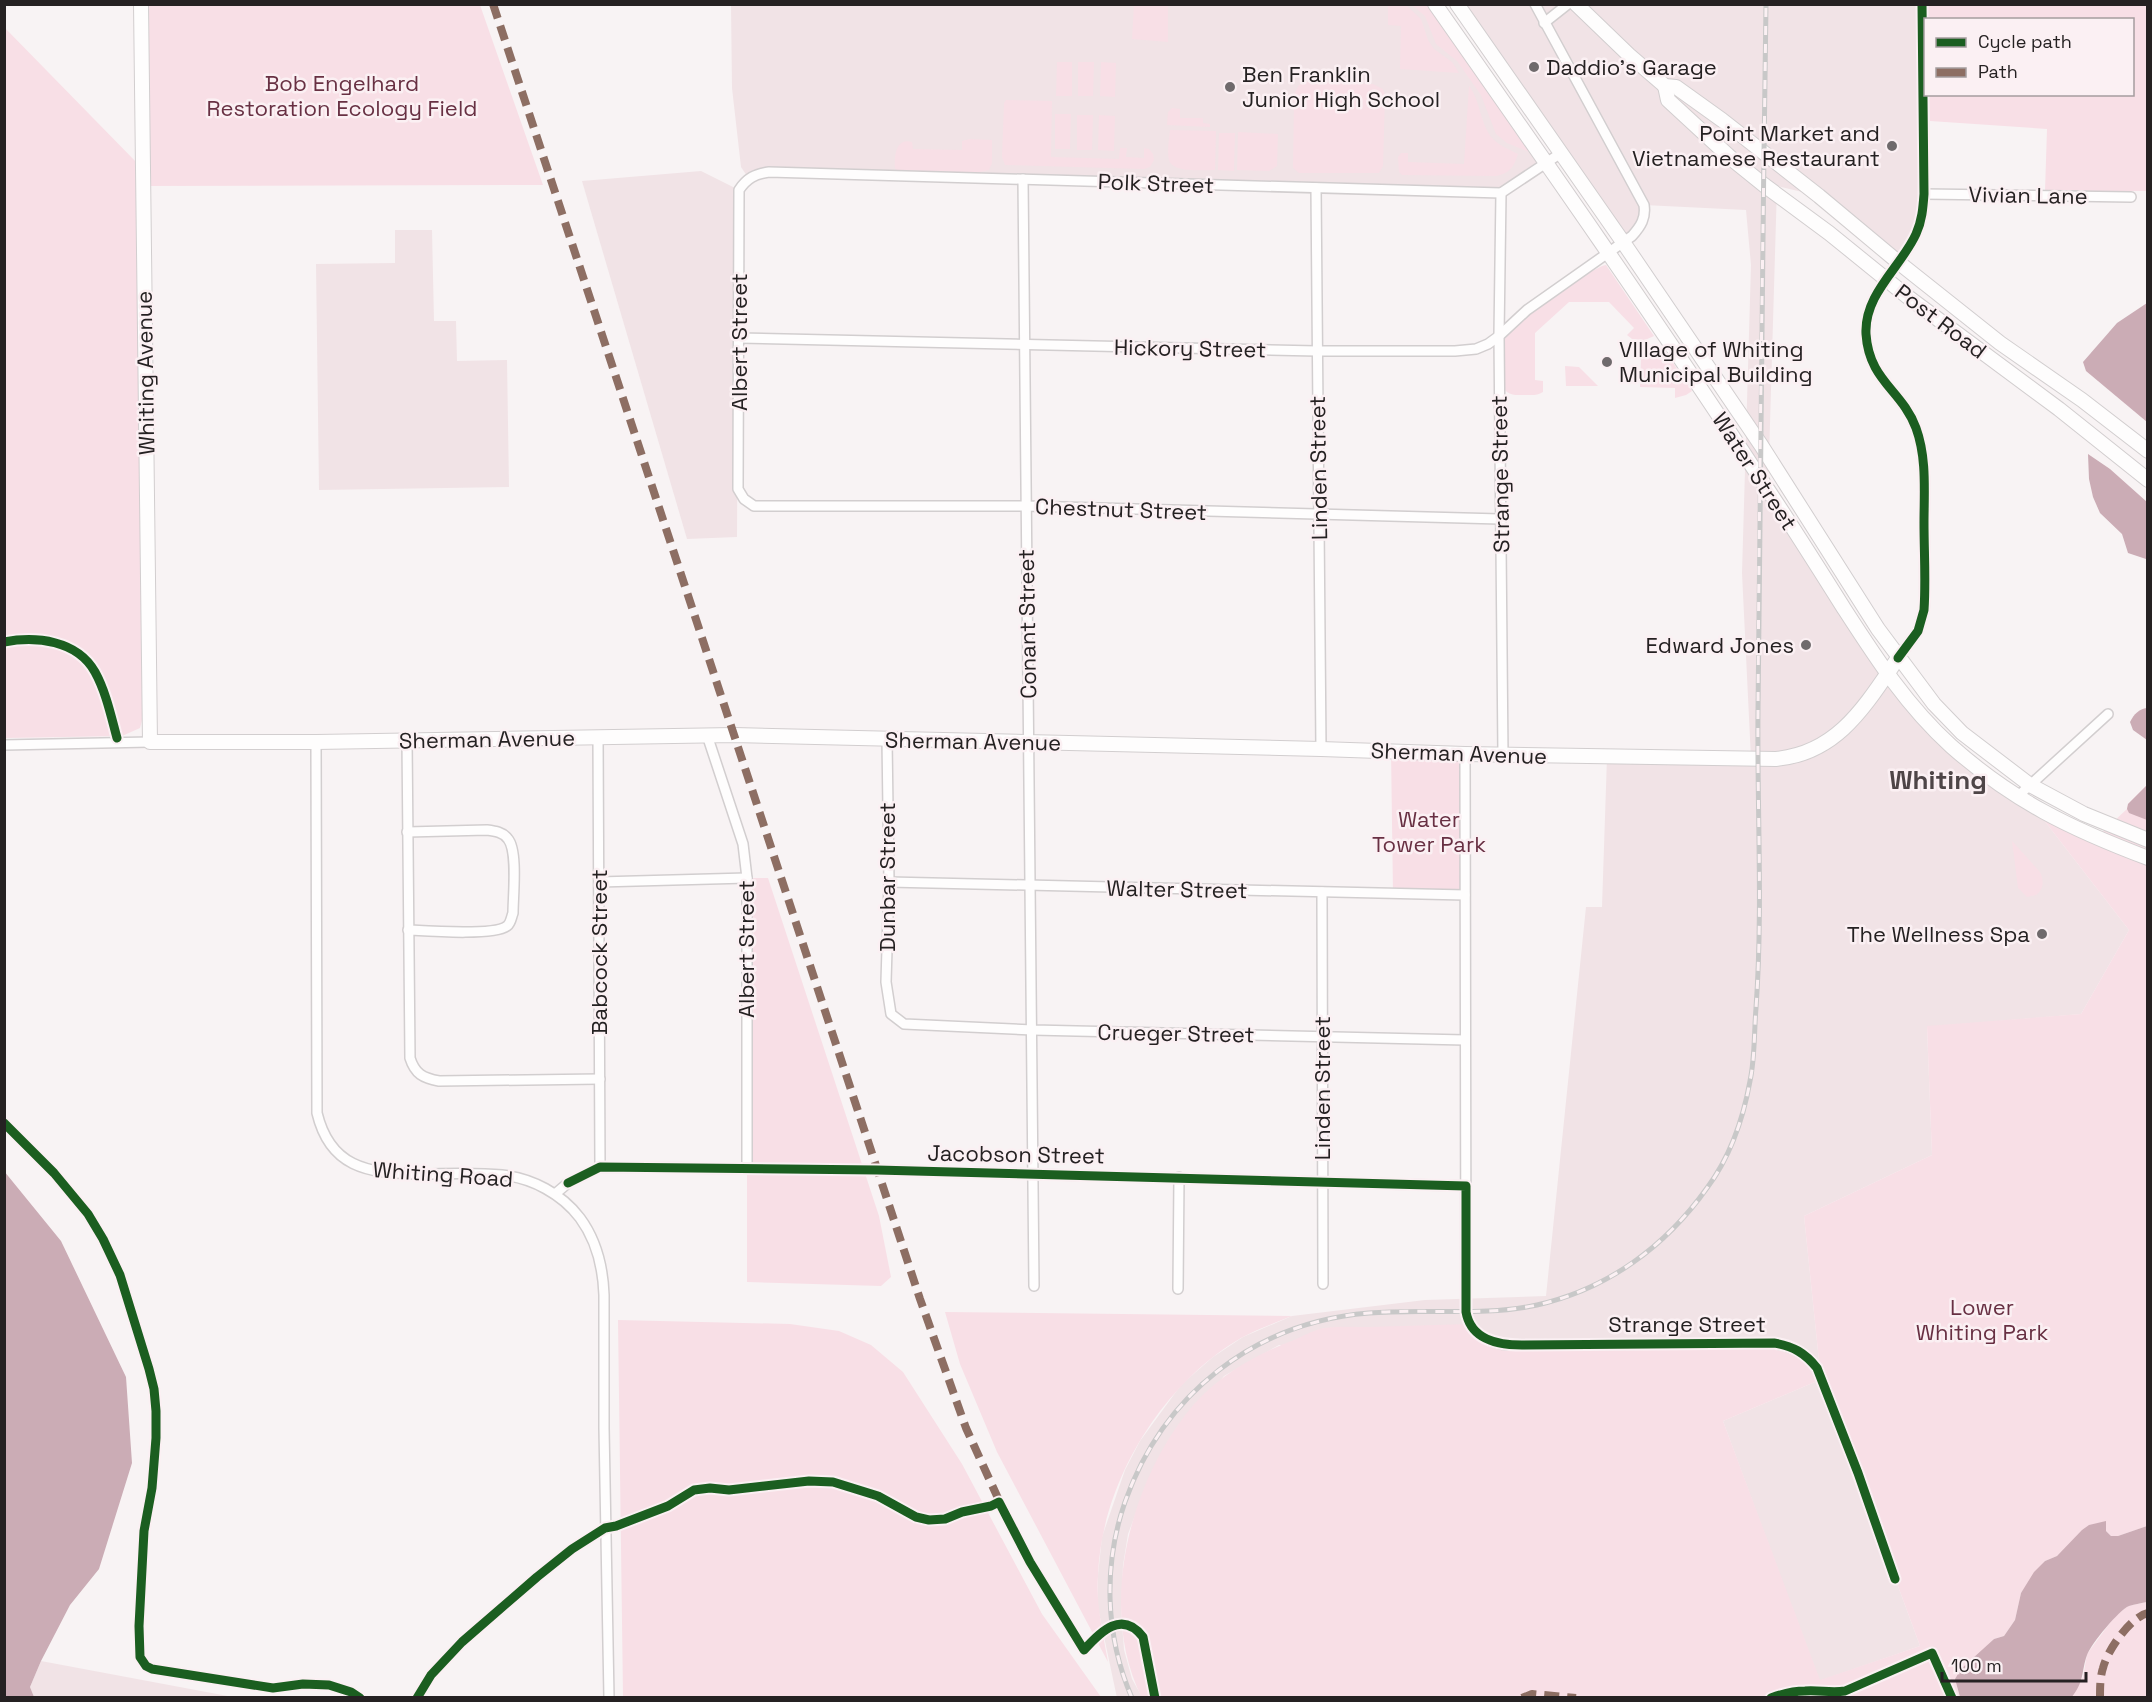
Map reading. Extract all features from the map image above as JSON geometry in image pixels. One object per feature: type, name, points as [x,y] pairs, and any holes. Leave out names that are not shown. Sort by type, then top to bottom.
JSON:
[{"type":"main road","name":"Whiting Avenue","points":[[141,4],[150,742]]},
{"type":"main road","name":"Water Street","points":[[1435,4],[1609,252],[1761,479],[1887,675],[1921,716],[1951,746],[2017,796],[2056,819],[2096,838],[2148,858]]},
{"type":"main road","name":"Water Street","points":[[1457,4],[1761,445],[1878,629],[1934,704],[1962,733],[2030,784],[2084,814],[2148,840]]},
{"type":"main road","points":[[1576,4],[1665,86]]},
{"type":"main road","name":"Post Road","points":[[2148,451],[2082,400],[2000,343],[1820,196],[1685,93],[1676,87],[1665,86],[1668,100],[1707,137],[1764,185],[2148,480]]},
{"type":"main road","name":"Sherman Avenue","points":[[150,742],[316,742],[707,735],[1757,760],[1789,758],[1827,743],[1840,732],[1881,685],[1898,658]]},
{"type":"street","name":"Hickory Street","points":[[739,338],[1317,351],[1476,349],[1499,336],[1527,310],[1623,242],[1641,225],[1645,213],[1644,205],[1535,4]]},
{"type":"street","points":[[1544,23],[1568,4]]},
{"type":"street","points":[[1898,658],[1918,631],[1924,610],[1921,445],[1915,425],[1906,408],[1875,369],[1869,354],[1866,332],[1867,317],[1872,302],[1916,236],[1923,212],[1922,4]]},
{"type":"street","points":[[1500,193],[1561,153]]},
{"type":"street","name":"Polk Street","points":[[743,183],[754,174],[769,172],[1500,193]]},
{"type":"street","name":"Conant Street","points":[[1023,179],[1034,1286]]},
{"type":"street","name":"Albert Street","points":[[743,183],[739,190],[738,489],[744,499]]},
{"type":"street","name":"Linden Street","points":[[1316,188],[1322,749]]},
{"type":"street","name":"Strange Street","points":[[1500,193],[1503,755]]},
{"type":"street","name":"Vivian Lane","points":[[1924,194],[2131,197]]},
{"type":"street","name":"Chestnut Street","points":[[744,499],[754,506],[1026,506],[1500,519]]},
{"type":"street","points":[[2017,796],[2108,714]]},
{"type":"street","name":"Albert Street","points":[[707,735],[743,844],[747,878],[747,1168]]},
{"type":"street","name":"Babcock Street","points":[[597,737],[600,1167]]},
{"type":"street","name":"Dunbar Street","points":[[887,739],[889,882],[886,981],[891,1014]]},
{"type":"street","points":[[406,740],[410,1058],[413,1069],[419,1075],[439,1081],[600,1079]]},
{"type":"street","name":"Sherman Avenue","points":[[4,745],[150,742]]},
{"type":"street","name":"Whiting Road","points":[[316,742],[318,1113],[323,1130],[338,1154],[367,1170],[387,1173],[502,1175],[526,1181],[555,1194],[574,1210],[590,1234],[597,1251],[603,1277],[609,1698]]},
{"type":"street","name":"Strange Street","points":[[1465,754],[1466,1312],[1470,1324],[1484,1338],[1500,1344],[1774,1343],[1799,1350],[1817,1368],[1846,1441],[1895,1579]]},
{"type":"street","points":[[407,832],[497,831],[510,841],[513,855],[513,913],[506,927],[486,931],[408,930]]},
{"type":"street","points":[[599,882],[747,878]]},
{"type":"street","name":"Walter Street","points":[[889,882],[1465,895]]},
{"type":"street","name":"Linden Street","points":[[1322,892],[1323,1284]]},
{"type":"street","name":"Crueger Street","points":[[891,1014],[904,1024],[918,1026],[1465,1040]]},
{"type":"street","name":"Jacobson Street","points":[[555,1194],[568,1183],[600,1167],[1179,1177],[1466,1186]]},
{"type":"street","points":[[1178,1289],[1179,1177]]},
{"type":"shaded area","points":[[731,5],[1435,5],[1547,163],[1500,193],[769,172],[749,179],[741,167],[732,88]]},
{"type":"shaded area","points":[[1457,5],[1922,5],[1923,212],[1898,262],[1819,196],[1777,186],[1767,487],[1921,716],[2033,806],[2129,930],[2081,1014],[1927,1027],[1932,1155],[1804,1216],[1819,1361],[1817,1368],[1279,1345],[1224,1376],[1150,1476],[1128,1534],[1123,1565],[1121,1610],[1124,1650],[1132,1679],[1142,1697],[1117,1698],[1098,1608],[1098,1575],[1102,1537],[1125,1470],[1140,1441],[1181,1385],[1213,1357],[1243,1337],[1292,1316],[1425,1300],[1546,1296],[1586,907],[1602,907],[1607,757],[1751,759],[1742,573],[1751,265],[1746,210],[1644,205],[1645,213],[1623,242]]},
{"type":"shaded area","points":[[701,171],[739,190],[737,537],[687,539],[582,181]]},
{"type":"shaded area","points":[[395,230],[432,230],[434,321],[456,321],[457,361],[507,360],[509,487],[319,490],[316,264],[395,263]]},
{"type":"shaded area","points":[[2147,303],[2147,422],[2086,371],[2083,362],[2117,323]]},
{"type":"shaded area","points":[[2088,454],[2110,469],[2147,502],[2147,564],[2146,559],[2128,553],[2122,534],[2100,513],[2089,479]]},
{"type":"shaded area","points":[[2148,708],[2147,740],[2133,730],[2130,722],[2137,712]]},
{"type":"shaded area","points":[[2147,785],[2147,820],[2129,813],[2127,809],[2128,804]]},
{"type":"shaded area","points":[[4,1171],[61,1241],[126,1377],[132,1463],[99,1569],[70,1605],[41,1661],[30,1687],[34,1697],[5,1697]]},
{"type":"shaded area","points":[[1822,1379],[1920,1646],[1819,1681],[1723,1421]]},
{"type":"shaded area","points":[[2106,1521],[2106,1531],[2111,1536],[2118,1536],[2147,1526],[2147,1602],[2124,1609],[2099,1636],[2087,1655],[2081,1681],[2071,1698],[1960,1697],[1955,1679],[1961,1669],[1994,1639],[2004,1636],[2015,1620],[2021,1593],[2034,1572],[2045,1561],[2057,1556],[2089,1525]]},
{"type":"shaded area","points":[[41,1661],[233,1697],[34,1697],[30,1687]]},
{"type":"green space","points":[[1134,4],[1168,5],[1168,42],[1132,39]]},
{"type":"green space","name":"Bob Engelhard Restoration Ecology Field","points":[[141,5],[480,5],[543,185],[143,186]]},
{"type":"green space","points":[[1388,5],[1406,5],[1421,19],[1428,40],[1434,49],[1452,62],[1459,73],[1400,69],[1401,26],[1388,25]]},
{"type":"green space","points":[[1412,5],[1428,5],[1529,152],[1507,143],[1496,134],[1481,95],[1457,61],[1436,44],[1425,16]]},
{"type":"green space","points":[[1928,5],[2147,5],[2147,191],[2045,191],[2047,129],[1930,121],[1929,96],[2134,96],[2134,18],[1928,18]]},
{"type":"green space","points":[[4,27],[138,164],[143,717],[140,728],[122,736],[5,738]]},
{"type":"green space","points":[[1057,62],[1072,62],[1072,96],[1056,96]]},
{"type":"green space","points":[[1078,62],[1094,62],[1093,96],[1078,96]]},
{"type":"green space","points":[[1101,62],[1116,63],[1115,97],[1100,96]]},
{"type":"green space","points":[[1306,82],[1373,84],[1383,89],[1385,96],[1383,166],[1379,173],[1299,173],[1293,168],[1294,94],[1299,85]]},
{"type":"green space","points":[[1469,86],[1493,139],[1518,154],[1513,166],[1505,173],[1496,176],[1402,175],[1399,172],[1398,157],[1401,153],[1408,153],[1408,162],[1464,164]]},
{"type":"green space","points":[[1006,100],[1052,101],[1051,157],[1119,159],[1120,148],[1127,148],[1126,157],[1144,158],[1144,148],[1149,149],[1154,160],[1150,167],[1144,169],[1005,165],[1002,157]]},
{"type":"green space","points":[[1172,108],[1180,109],[1180,118],[1203,118],[1203,123],[1210,124],[1210,127],[1167,125],[1168,112]]},
{"type":"green space","points":[[1055,114],[1071,114],[1070,149],[1055,149]]},
{"type":"green space","points":[[1077,115],[1093,115],[1092,150],[1077,150]]},
{"type":"green space","points":[[1099,115],[1115,116],[1114,151],[1098,150]]},
{"type":"green space","points":[[1170,130],[1216,131],[1215,170],[1189,170],[1171,164],[1168,153]]},
{"type":"green space","points":[[1238,132],[1278,134],[1277,166],[1269,171],[1237,170]]},
{"type":"green space","points":[[1219,133],[1235,133],[1234,171],[1218,170]]},
{"type":"green space","points":[[992,140],[992,163],[989,170],[970,174],[898,172],[895,168],[897,149],[902,142],[912,142],[913,149],[962,150],[962,141]]},
{"type":"green space","points":[[1606,265],[1654,336],[1645,340],[1632,339],[1627,335],[1634,328],[1609,302],[1569,302],[1535,333],[1535,380],[1543,381],[1543,392],[1534,395],[1518,395],[1507,392],[1504,388],[1502,364],[1503,346],[1507,334],[1554,295]]},
{"type":"green space","points":[[1663,348],[1692,391],[1686,395],[1675,398],[1675,388],[1640,387],[1641,355]]},
{"type":"green space","points":[[1565,366],[1579,367],[1598,386],[1566,386]]},
{"type":"green space","name":"Water Tower Park","points":[[1391,751],[1465,754],[1465,895],[1393,893]]},
{"type":"green space","name":"Lower Whiting Park","points":[[2147,785],[2147,1526],[2118,1536],[2111,1536],[2106,1531],[2066,1548],[2057,1556],[2045,1561],[2021,1593],[2015,1620],[2004,1636],[1994,1639],[1955,1679],[1960,1697],[1142,1698],[1129,1664],[1122,1627],[1121,1589],[1126,1551],[1135,1513],[1148,1477],[1186,1414],[1221,1379],[1264,1353],[1324,1328],[1470,1324],[1490,1341],[1781,1344],[1817,1367],[1819,1361],[1804,1216],[1932,1155],[1927,1026],[2081,1014],[2129,930],[2033,806],[2096,838],[2127,809],[2128,804]],"holes":[[[1822,1379],[1920,1646],[1820,1680],[1723,1421]]]},
{"type":"green space","points":[[2012,841],[2040,872],[2041,890],[2036,895],[2027,897],[2018,888]]},
{"type":"green space","points":[[747,878],[768,878],[879,1216],[891,1277],[881,1286],[747,1282]]},
{"type":"green space","points":[[945,1312],[1292,1316],[1241,1338],[1212,1358],[1162,1409],[1141,1439],[1110,1506],[1102,1541],[1098,1598],[1108,1662],[997,1452],[960,1364]]},
{"type":"green space","points":[[618,1320],[790,1324],[839,1331],[871,1345],[903,1372],[962,1464],[1042,1614],[1101,1697],[623,1697]]},
{"type":"green space","points":[[2147,1602],[2147,1697],[2071,1698],[2083,1677],[2087,1654],[2115,1616],[2128,1606]]},
{"type":"railway","points":[[1132,1698],[1116,1650],[1112,1625],[1110,1575],[1118,1526],[1125,1502],[1142,1463],[1163,1428],[1189,1397],[1218,1370],[1252,1348],[1288,1331],[1327,1319],[1369,1313],[1516,1309],[1563,1298],[1588,1288],[1633,1262],[1673,1228],[1707,1188],[1734,1138],[1747,1096],[1753,1063],[1758,971],[1760,446],[1766,4]]},
{"type":"marked path","points":[[493,4],[920,1299],[966,1428],[1002,1507]]},
{"type":"marked path","points":[[2100,1698],[2101,1675],[2109,1653],[2127,1628],[2148,1613]]},
{"type":"marked path","points":[[1522,1698],[1532,1694],[1576,1698]]},
{"type":"cycle path","points":[[1898,658],[1918,631],[1924,610],[1922,451],[1920,439],[1910,415],[1873,363],[1868,350],[1866,334],[1867,320],[1877,293],[1909,246],[1918,229],[1922,214],[1924,194],[1922,4]]},
{"type":"cycle path","points":[[4,642],[42,640],[67,647],[78,653],[87,661],[99,680],[117,738]]},
{"type":"cycle path","points":[[4,1123],[54,1173],[88,1214],[103,1239],[120,1275],[149,1369],[154,1389],[156,1438],[152,1488],[144,1531],[139,1626],[140,1657],[146,1666],[152,1669],[273,1688],[303,1684],[329,1685],[351,1692],[360,1698]]},
{"type":"cycle path","points":[[568,1183],[600,1167],[877,1170],[1466,1186],[1466,1312],[1473,1329],[1487,1339],[1504,1344],[1522,1345],[1774,1343],[1793,1348],[1808,1358],[1817,1368],[1858,1473],[1895,1579]]},
{"type":"cycle path","points":[[417,1698],[431,1675],[462,1642],[572,1549],[605,1528],[668,1506],[694,1490],[710,1488],[729,1490],[809,1481],[833,1482],[878,1496],[916,1517],[929,1520],[945,1519],[999,1502],[1030,1562],[1084,1650],[1105,1630],[1120,1624],[1135,1629],[1143,1637],[1155,1698]]},
{"type":"cycle path","points":[[1771,1698],[1796,1692],[1845,1691],[1932,1653],[1952,1698]]},
{"type":"place","name":"Daddio's Garage","points":[[1534,67]]},
{"type":"place","name":"Ben Franklin Junior High School","points":[[1230,87]]},
{"type":"place","name":"Point Market and Vietnamese Restaurant","points":[[1892,146]]},
{"type":"place","name":"VIllage of Whiting Municipal Building","points":[[1607,362]]},
{"type":"place","name":"Edward Jones","points":[[1806,645]]},
{"type":"place","name":"The Wellness Spa","points":[[2042,934]]},
{"type":"district","name":"Whiting","points":[[1938,780]]}]
